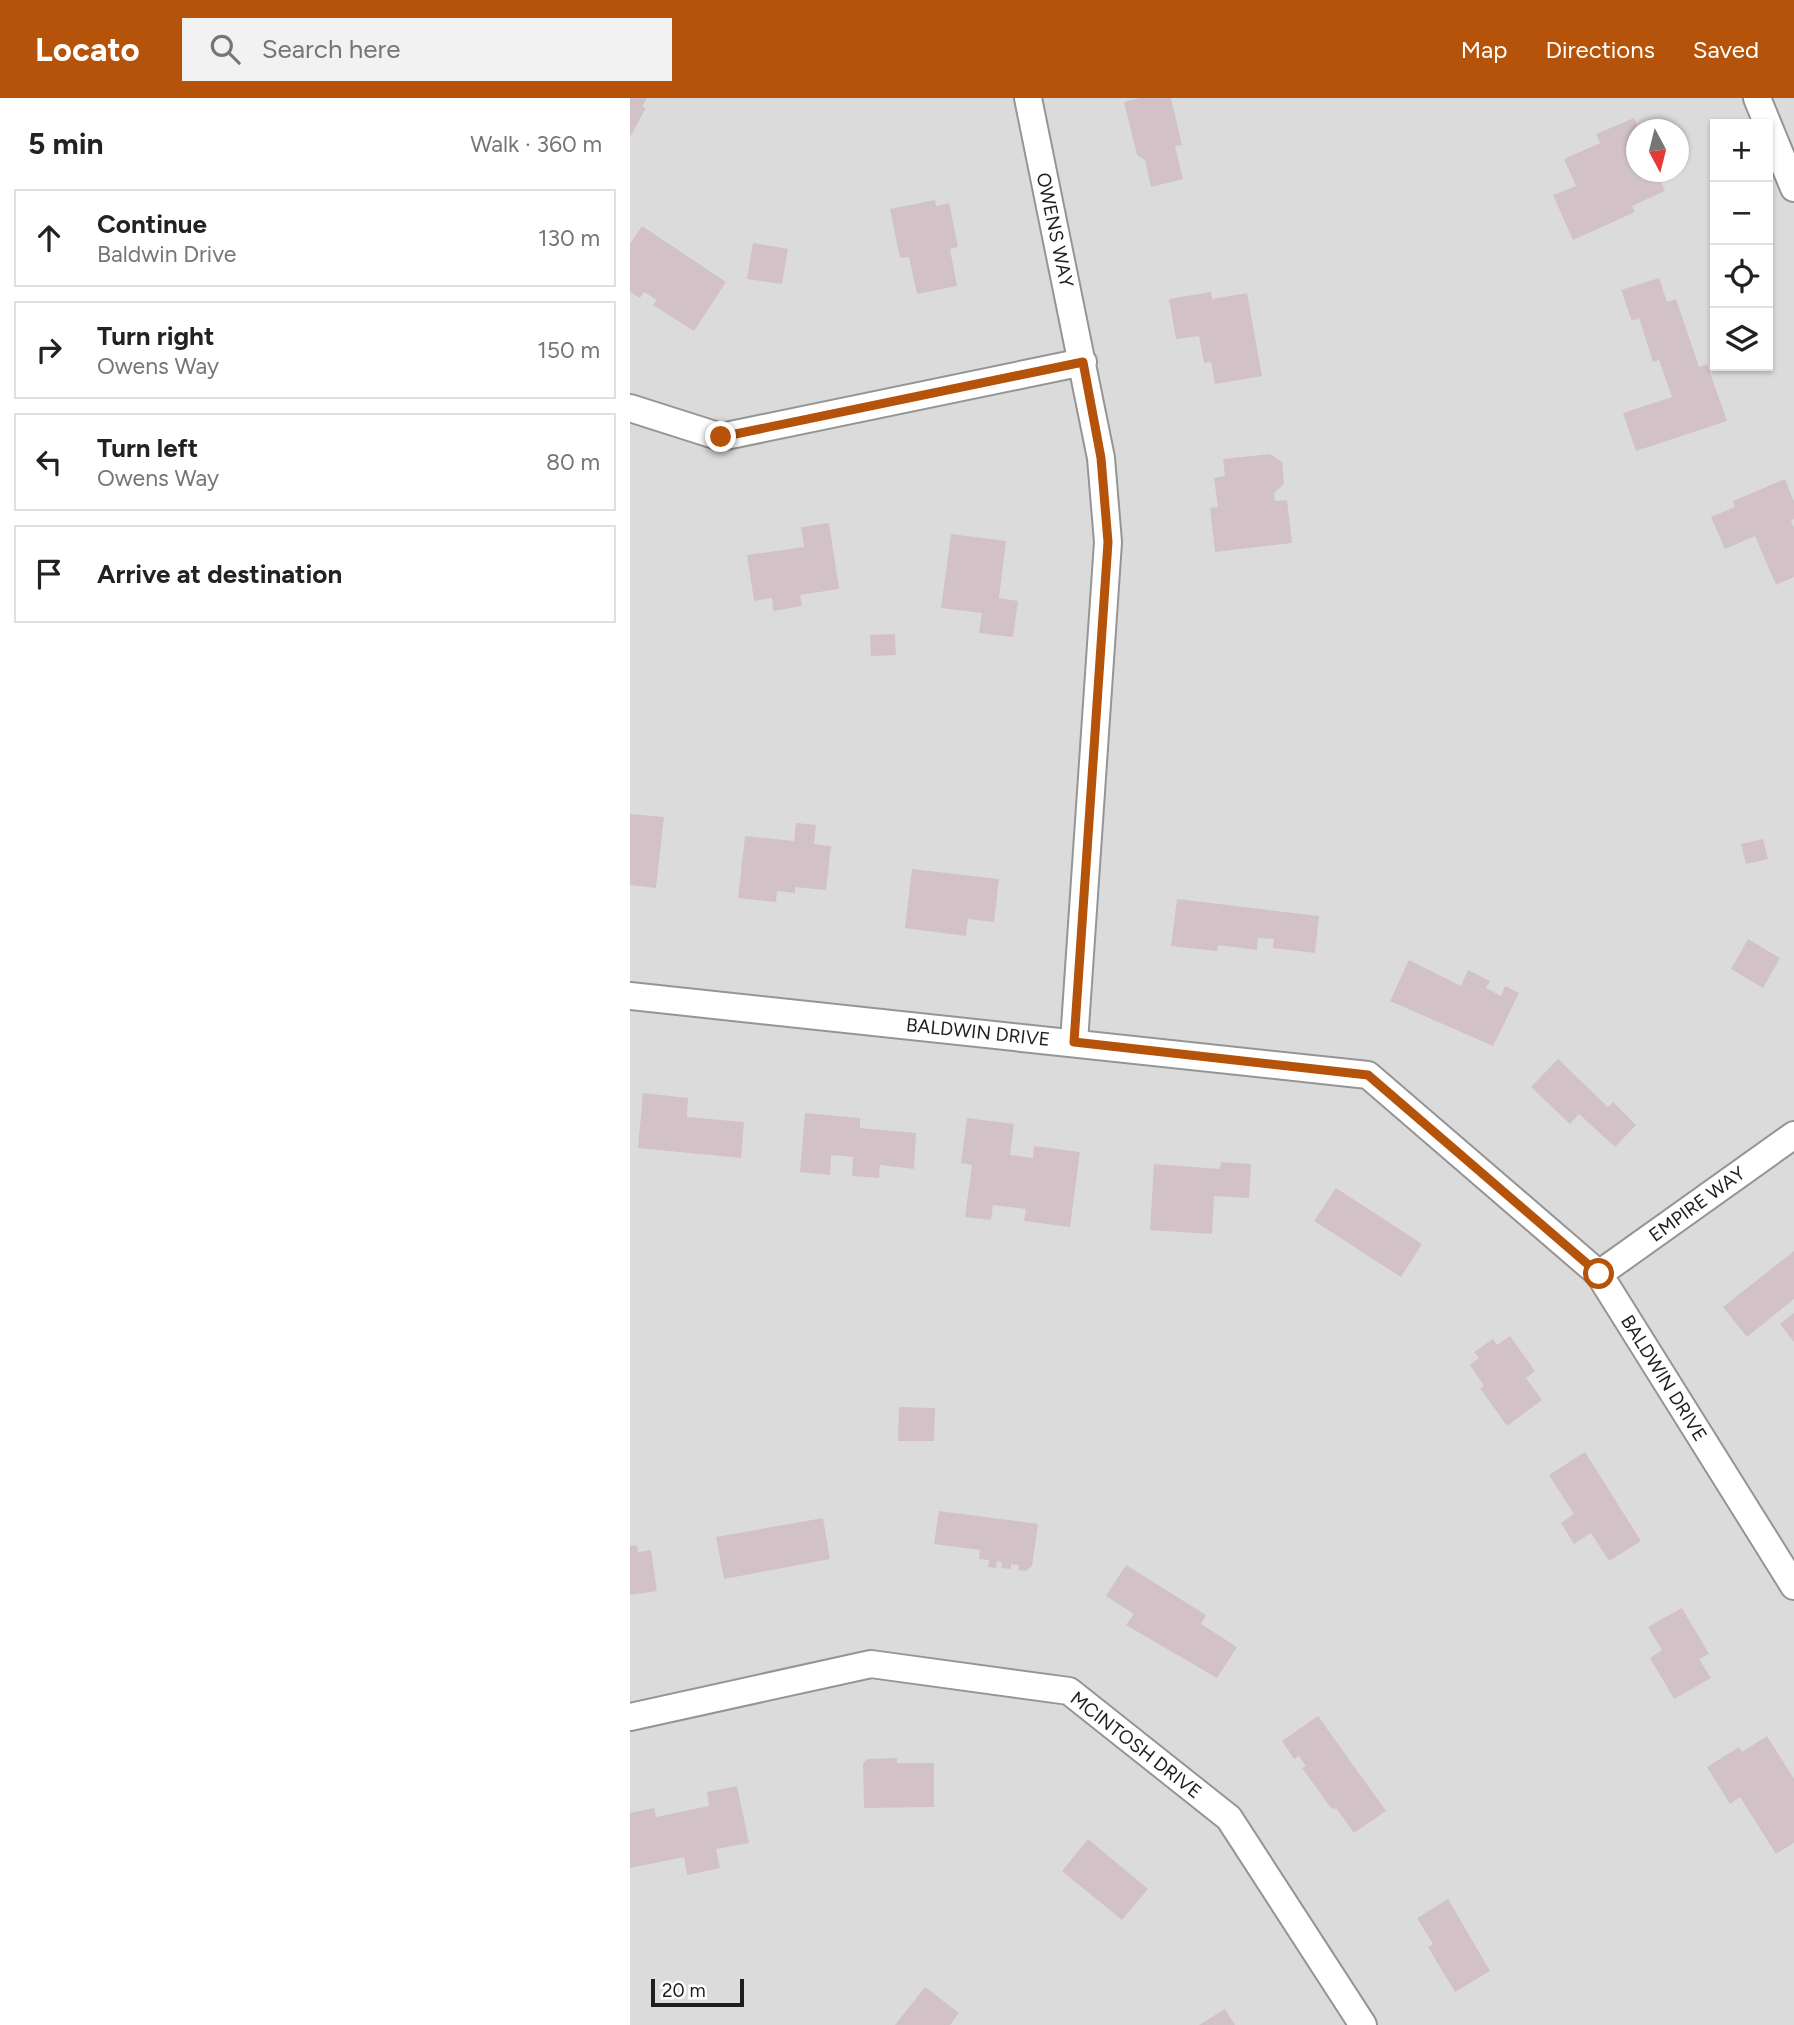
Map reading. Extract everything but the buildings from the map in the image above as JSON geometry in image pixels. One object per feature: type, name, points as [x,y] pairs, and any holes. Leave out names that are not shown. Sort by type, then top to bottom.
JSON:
[{"type":"street","name":"OWENS WAY","points":[[1028,98],[1101,458],[1108,542],[1074,1042]]},
{"type":"street","points":[[1757,98],[1794,188]]},
{"type":"street","points":[[630,408],[721,437],[1083,362]]},
{"type":"street","name":"BALDWIN DRIVE","points":[[630,996],[1368,1075],[1599,1274],[1794,1586]]},
{"type":"street","name":"EMPIRE WAY","points":[[1599,1274],[1794,1135]]},
{"type":"street","name":"MCINTOSH DRIVE","points":[[630,1717],[871,1664],[1069,1691],[1230,1818],[1363,2025]]},
{"type":"shaded area","points":[[630,98],[1794,98],[1794,2025],[630,2025]]},
{"type":"route","points":[[721,437],[1083,362],[1101,458],[1108,542],[1074,1042],[1368,1075],[1599,1274]]}]
